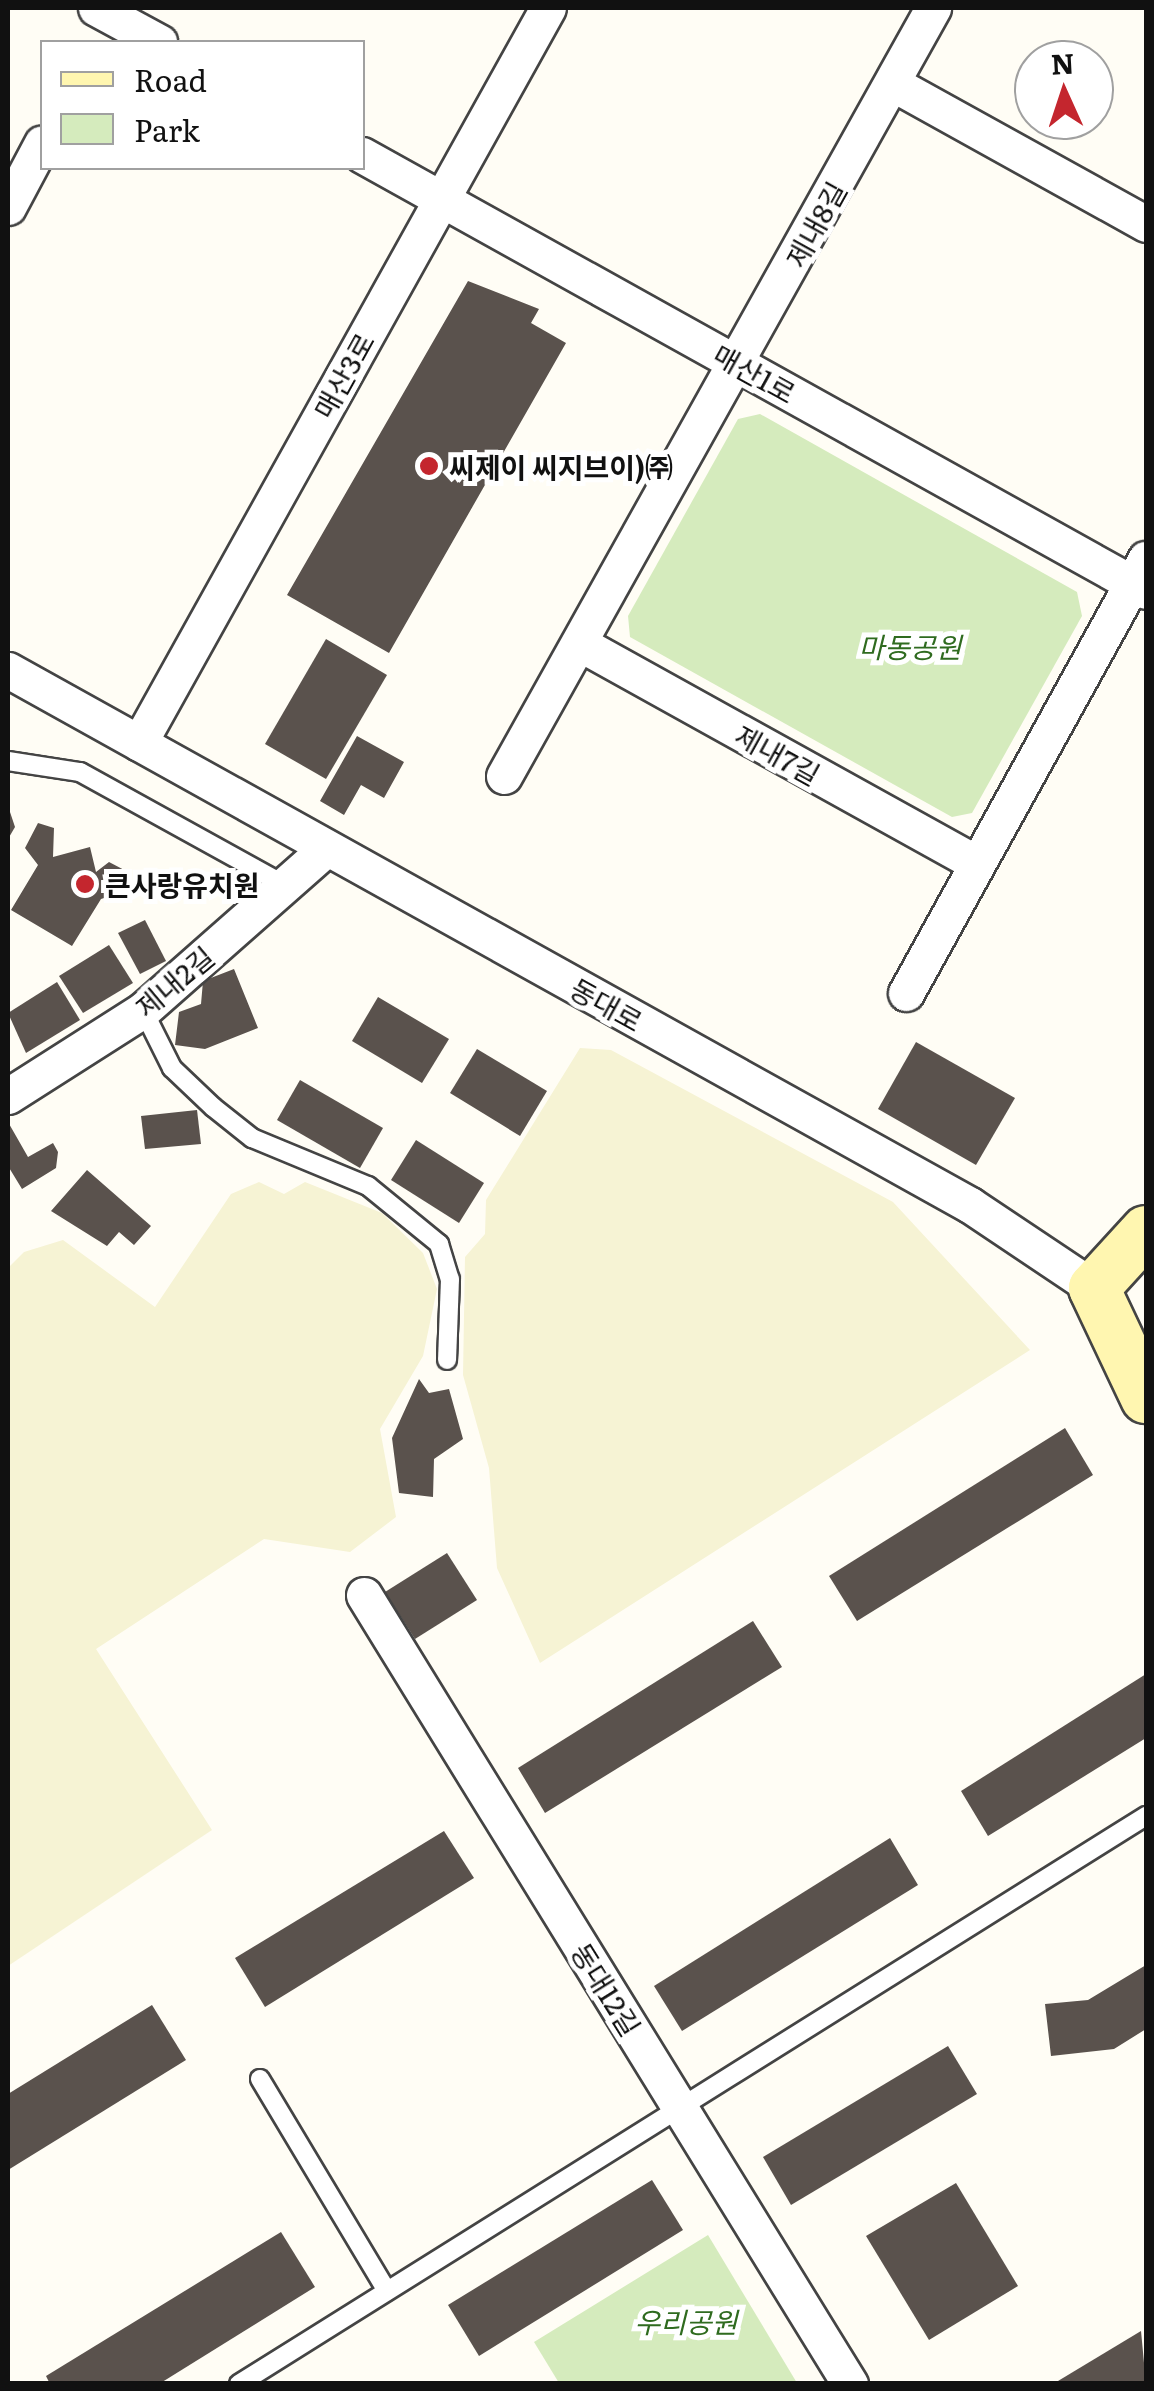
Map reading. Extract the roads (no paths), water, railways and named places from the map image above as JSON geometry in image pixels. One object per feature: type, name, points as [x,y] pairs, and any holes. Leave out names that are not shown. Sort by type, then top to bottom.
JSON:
[{"type":"street","name":"매산3로","points":[[140,743],[548,8]]},
{"type":"street","name":"제내8길","points":[[738,364],[934,8]]},
{"type":"street","points":[[105,18],[154,40]]},
{"type":"street","points":[[892,83],[1146,224]]},
{"type":"street","points":[[8,207],[40,147]]},
{"type":"street","name":"매산1로","points":[[365,158],[738,364],[1142,578]]},
{"type":"street","points":[[504,776],[738,364]]},
{"type":"street","points":[[906,993],[1142,578]]},
{"type":"street","name":"제내7길","points":[[580,643],[977,864]]},
{"type":"street","name":"동대로","points":[[8,670],[970,1205],[1094,1288]]},
{"type":"street","name":"제내2길","points":[[8,1096],[143,1010],[327,848]]},
{"type":"street","points":[[1146,1231],[1094,1288],[1146,1398]]},
{"type":"street","name":"동대12길","points":[[364,1595],[850,2384]]},
{"type":"lane","points":[[8,761],[80,772],[286,885]]},
{"type":"lane","points":[[143,1010],[172,1068],[212,1107],[252,1138],[368,1186],[439,1244],[450,1279],[446,1360]]},
{"type":"lane","points":[[239,2384],[1146,1816]]},
{"type":"lane","points":[[260,2079],[387,2290]]},
{"type":"place","name":"씨제이 씨지브이)㈜","points":[[429,466]]},
{"type":"place","name":"큰사랑유치원","points":[[85,884]]},
{"type":"park label","name":"마동공원","points":[[910,646]]},
{"type":"park label","name":"우리공원","points":[[686,2321]]}]
